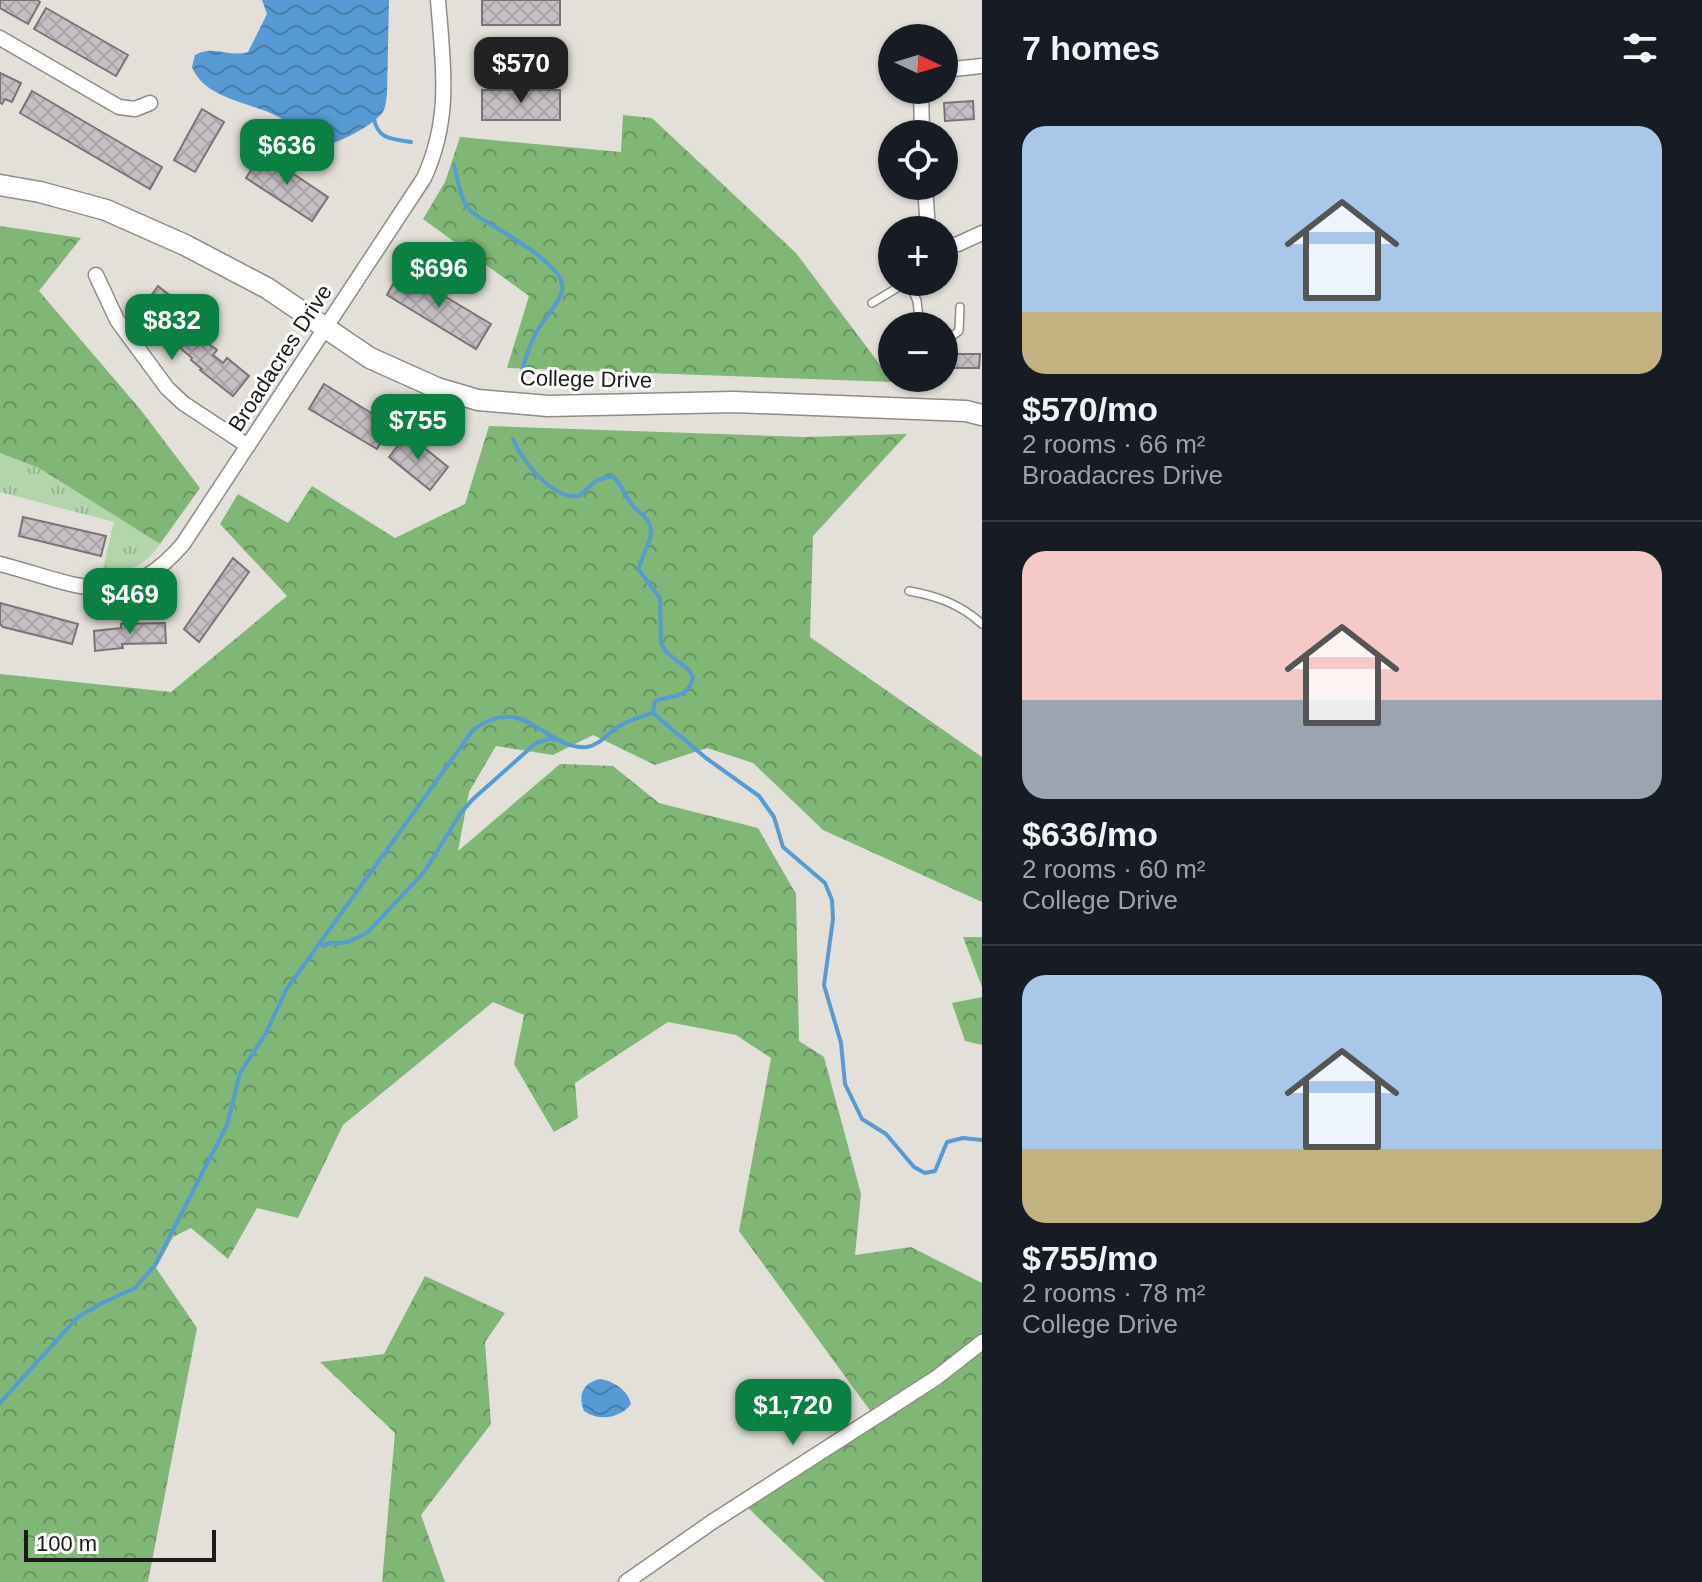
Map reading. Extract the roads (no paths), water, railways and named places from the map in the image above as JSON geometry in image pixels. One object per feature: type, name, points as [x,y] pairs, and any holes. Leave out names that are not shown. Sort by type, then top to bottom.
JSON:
[{"type":"main road","name":"College Drive","points":[[0,185],[40,192],[119,216],[185,245],[267,288],[370,358],[437,388],[478,400],[548,406],[734,402],[966,411],[982,415]]},
{"type":"street","name":"Broadacres Drive","points":[[0,564],[94,588],[118,589],[140,582],[159,570],[183,544],[415,192],[431,163],[444,109],[438,0]]},
{"type":"street","points":[[0,38],[119,107],[135,109],[150,103]]},
{"type":"street","points":[[958,69],[982,66]]},
{"type":"street","points":[[958,244],[982,233]]},
{"type":"street","points":[[96,275],[117,320],[167,388],[183,403],[248,446]]},
{"type":"street","points":[[626,1582],[730,1509],[936,1378],[982,1342]]},
{"type":"lane","points":[[872,303],[884,296]]},
{"type":"lane","points":[[958,332],[960,307]]},
{"type":"lane","points":[[909,591],[938,596],[968,611],[982,624]]},
{"type":"water","points":[[262,0],[389,0],[387,94],[384,109],[378,118],[344,139],[320,146],[284,120],[219,94],[199,78],[192,67],[195,55],[208,51],[248,52],[267,14]]},
{"type":"water","points":[[599,1379],[623,1390],[631,1404],[622,1413],[596,1417],[584,1411],[581,1400],[583,1391]]},
{"type":"waterway","points":[[374,119],[383,135],[411,142]]},
{"type":"waterway","points":[[454,165],[468,208],[541,258],[561,280],[560,296],[533,339],[521,375]]},
{"type":"waterway","points":[[513,439],[539,477],[559,492],[579,496],[597,480],[612,476],[632,505],[648,521],[651,534],[639,570],[660,598],[661,643],[666,652],[688,669],[693,677],[684,693],[655,701],[653,713],[706,758],[759,796],[774,817],[783,847],[825,883],[832,900],[833,919],[824,985],[841,1043],[845,1084],[862,1119],[886,1134],[914,1167],[925,1173],[935,1171],[947,1142],[963,1138],[982,1140]]},
{"type":"waterway","points":[[0,1403],[78,1317],[135,1288],[155,1265],[227,1125],[240,1073],[265,1035],[286,990],[473,730],[491,720],[507,717],[521,719],[559,741],[587,747],[622,725],[652,713]]},
{"type":"waterway","points":[[320,945],[348,942],[367,933],[425,871],[472,800],[536,743],[560,740]]}]
